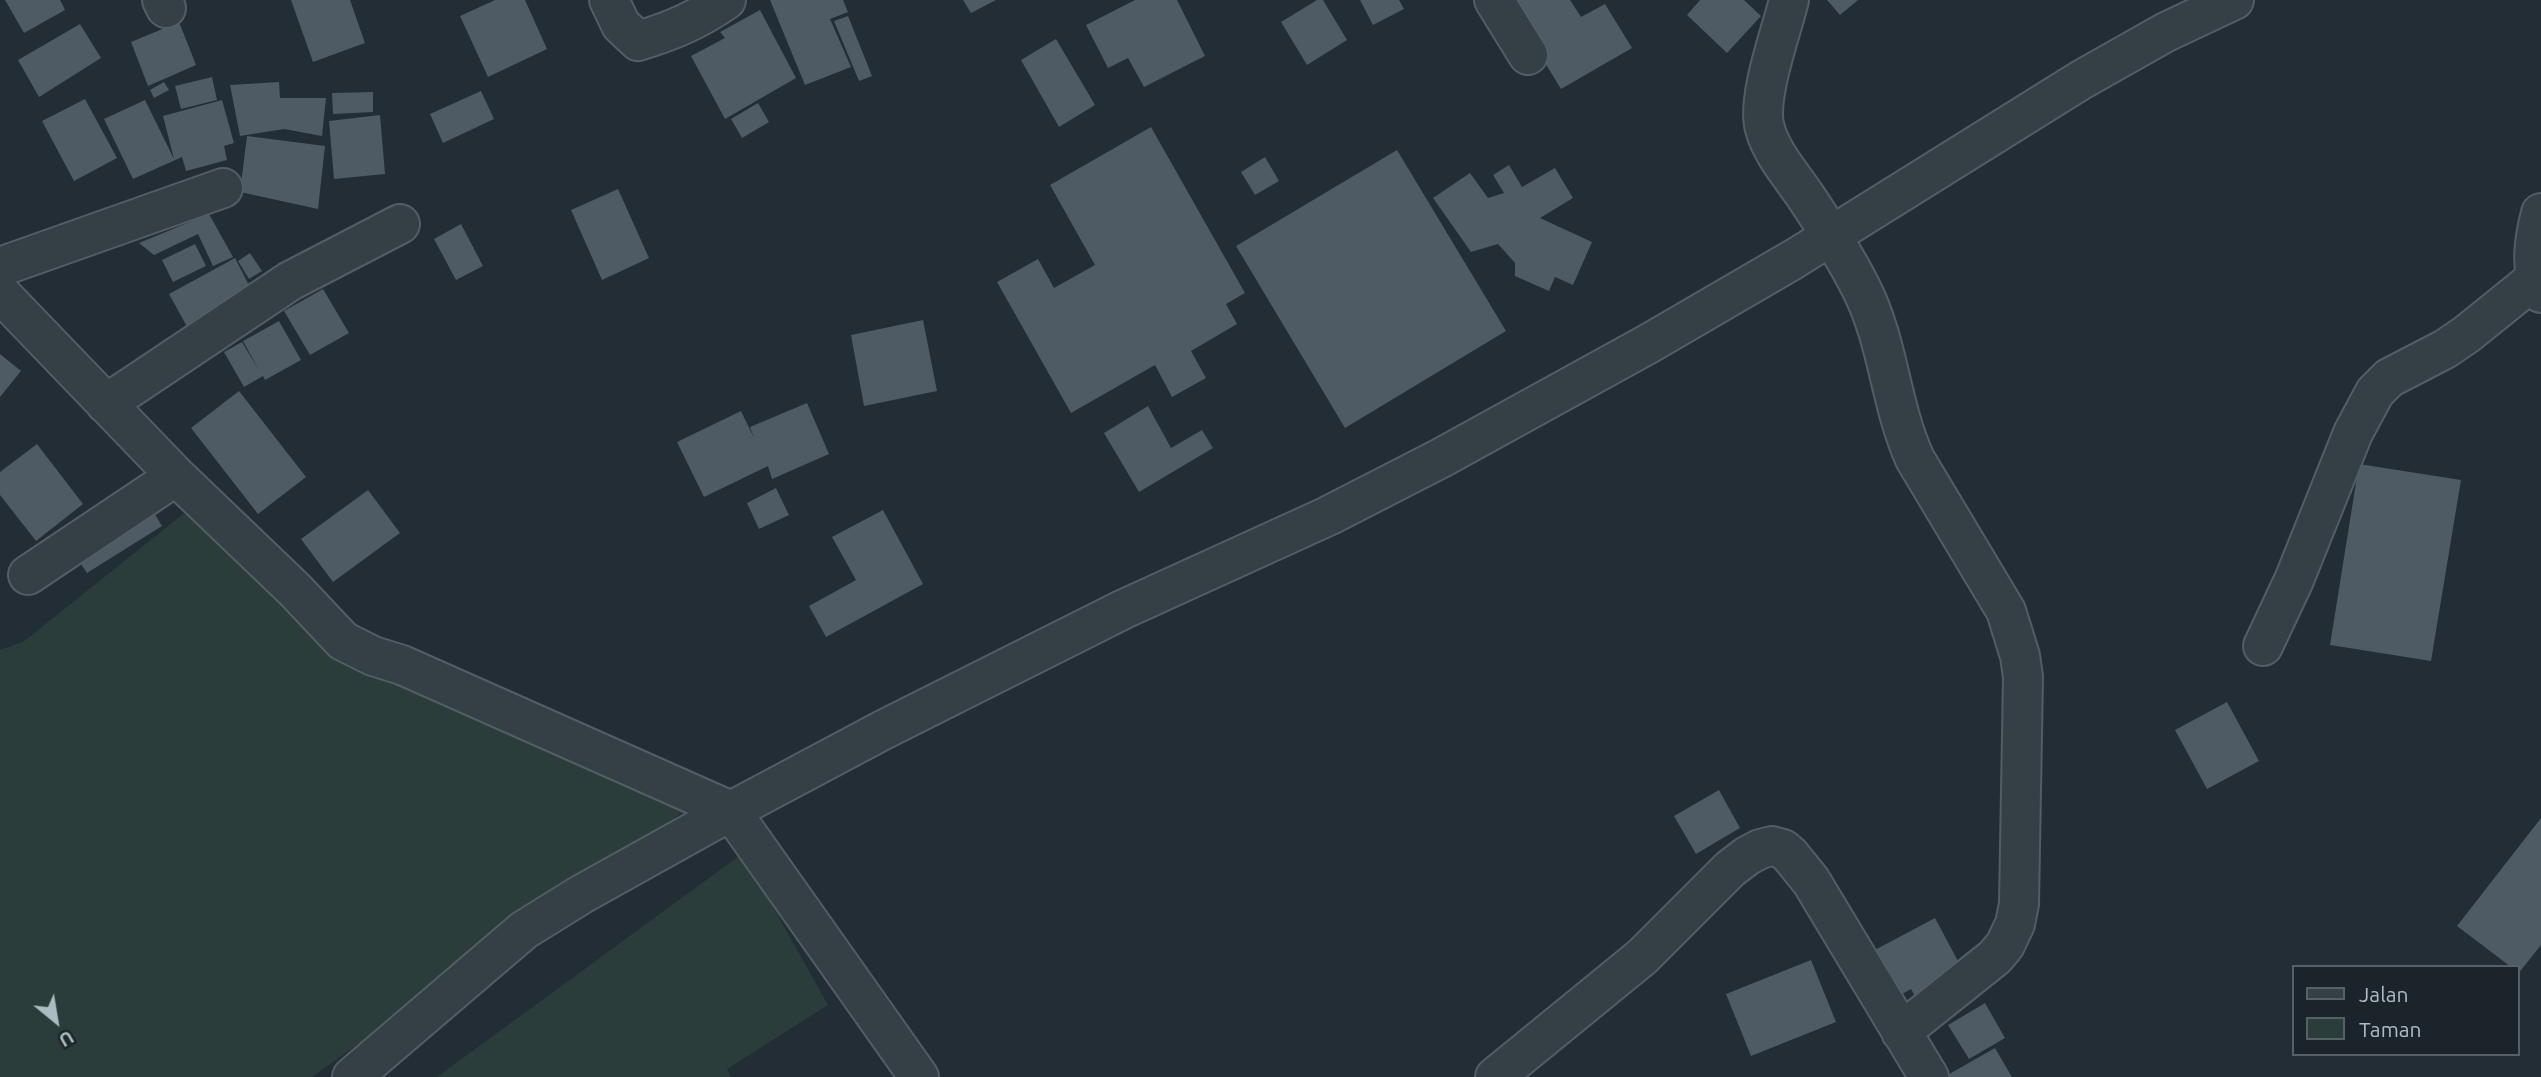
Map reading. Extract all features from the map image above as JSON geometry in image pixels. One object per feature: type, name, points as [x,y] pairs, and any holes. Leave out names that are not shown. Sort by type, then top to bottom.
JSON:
[{"type":"street","points":[[608,0],[621,24],[638,41],[699,19],[726,0]]},
{"type":"street","points":[[1494,0],[1528,55]]},
{"type":"street","points":[[1789,0],[1768,75],[1763,105],[1765,129],[1816,245],[1875,318],[1883,343],[1895,406],[1905,436],[1915,459],[2006,611],[2016,639],[2022,677],[2021,875],[2015,924],[2005,945],[1995,957],[1901,1032]]},
{"type":"street","points":[[352,1077],[524,930],[582,894],[883,730],[1124,609],[1328,516],[1441,458],[1648,344],[1816,245],[2081,80],[2166,32],[2234,0]]},
{"type":"street","points":[[0,267],[223,188]]},
{"type":"street","points":[[2263,646],[2294,580],[2353,433],[2375,392],[2389,378],[2445,349],[2538,286],[2534,241],[2541,213]]},
{"type":"street","points":[[106,404],[290,281],[400,224]]},
{"type":"street","points":[[0,293],[176,476],[295,590],[343,641],[731,811],[919,1077]]},
{"type":"street","points":[[28,575],[176,476]]},
{"type":"street","points":[[1495,1077],[1642,957],[1730,869],[1760,849],[1772,846],[1783,849],[1790,855],[1811,881],[1929,1077]]},
{"type":"green space","points":[[188,510],[382,672],[688,808],[312,1077],[0,1077],[0,650],[23,642]]},
{"type":"green space","points":[[743,853],[828,1005],[727,1069],[731,1077],[437,1077]]},
{"type":"building","points":[[5,0],[60,0],[65,10],[24,33]]},
{"type":"building","points":[[291,0],[350,0],[365,43],[313,62]]},
{"type":"building","points":[[495,0],[525,0],[547,49],[488,77],[460,16]]},
{"type":"building","points":[[770,0],[843,0],[848,12],[830,19],[851,67],[805,85]]},
{"type":"building","points":[[963,0],[996,0],[971,13]]},
{"type":"building","points":[[1135,0],[1177,0],[1205,56],[1144,87],[1128,58],[1108,68],[1086,25]]},
{"type":"building","points":[[1317,0],[1323,0],[1347,40],[1307,65],[1281,22]]},
{"type":"building","points":[[1360,0],[1399,0],[1404,9],[1373,25]]},
{"type":"building","points":[[1510,0],[1570,0],[1581,17],[1605,4],[1632,48],[1561,89]]},
{"type":"building","points":[[1700,0],[1744,0],[1761,16],[1727,53],[1687,15]]},
{"type":"building","points":[[1827,0],[1858,0],[1840,15]]},
{"type":"building","points":[[760,10],[796,78],[725,119],[691,56],[725,38],[720,32]]},
{"type":"building","points":[[848,16],[872,76],[859,81],[834,21]]},
{"type":"building","points":[[179,22],[196,65],[148,86],[131,42]]},
{"type":"building","points":[[80,24],[101,58],[39,97],[18,60]]},
{"type":"building","points":[[1056,39],[1095,105],[1059,127],[1021,60]]},
{"type":"building","points":[[212,77],[217,100],[181,109],[175,86]]},
{"type":"building","points":[[164,82],[169,90],[154,98],[150,90]]},
{"type":"building","points":[[279,82],[280,98],[326,98],[322,136],[284,129],[240,136],[230,85]]},
{"type":"building","points":[[481,91],[494,119],[443,143],[430,114]]},
{"type":"building","points":[[373,92],[373,112],[333,114],[332,93]]},
{"type":"building","points":[[85,99],[117,158],[74,181],[42,121]]},
{"type":"building","points":[[145,100],[174,159],[163,116],[222,100],[234,143],[224,146],[227,160],[186,171],[182,157],[133,179],[104,119]]},
{"type":"building","points":[[758,103],[769,122],[742,138],[731,119]]},
{"type":"building","points":[[380,115],[385,174],[334,179],[329,121]]},
{"type":"building","points":[[1151,127],[1245,293],[1226,304],[1237,324],[1191,351],[1206,378],[1172,397],[1155,365],[1071,413],[997,282],[1038,259],[1054,288],[1095,265],[1050,185]]},
{"type":"building","points":[[247,136],[325,146],[318,209],[240,192]]},
{"type":"building","points":[[1397,150],[1506,331],[1345,428],[1236,246]]},
{"type":"building","points":[[1265,157],[1279,181],[1255,195],[1241,172]]},
{"type":"building","points":[[1509,165],[1522,187],[1555,168],[1573,198],[1540,218],[1592,242],[1573,285],[1555,277],[1549,291],[1515,276],[1515,263],[1498,244],[1471,252],[1433,198],[1470,173],[1488,198],[1504,193],[1493,175]]},
{"type":"building","points":[[618,189],[649,258],[602,280],[571,210]]},
{"type":"building","points":[[209,214],[233,257],[213,266],[198,234],[154,255],[139,243]]},
{"type":"building","points":[[461,224],[483,266],[456,280],[434,239]]},
{"type":"building","points":[[195,244],[206,266],[173,282],[162,260]]},
{"type":"building","points":[[250,253],[262,271],[249,279],[238,261]]},
{"type":"building","points":[[235,258],[255,297],[190,332],[169,294]]},
{"type":"building","points":[[323,289],[349,333],[310,355],[284,311]]},
{"type":"building","points":[[923,320],[937,391],[864,406],[851,335]]},
{"type":"building","points":[[279,321],[301,360],[265,380],[263,376],[244,387],[224,352],[242,342],[260,372],[243,341]]},
{"type":"building","points":[[0,354],[21,371],[0,397]]},
{"type":"building","points":[[239,391],[306,477],[258,514],[191,428]]},
{"type":"building","points":[[807,403],[829,454],[772,479],[768,466],[704,497],[677,442],[741,411],[754,438],[750,427]]},
{"type":"building","points":[[1148,406],[1171,448],[1202,430],[1213,448],[1139,492],[1104,433]]},
{"type":"building","points":[[37,444],[83,504],[36,541],[0,495],[0,472]]},
{"type":"building","points":[[2359,464],[2461,480],[2431,661],[2330,645]]},
{"type":"building","points":[[776,488],[789,515],[759,529],[747,503]]},
{"type":"building","points":[[368,490],[400,533],[333,582],[301,539]]},
{"type":"building","points":[[147,501],[162,526],[87,573],[71,549]]},
{"type":"building","points":[[883,510],[923,584],[826,637],[809,606],[856,580],[832,537]]},
{"type":"building","points":[[2227,702],[2259,761],[2207,789],[2175,730]]},
{"type":"building","points":[[1719,790],[1740,828],[1696,854],[1674,816]]},
{"type":"building","points":[[2541,818],[2541,945],[2520,971],[2520,965],[2508,965],[2457,926]]},
{"type":"building","points":[[1935,918],[1958,961],[1945,983],[1916,998],[1911,989],[1895,998],[1871,952]]},
{"type":"building","points":[[1811,960],[1836,1022],[1751,1056],[1726,994]]},
{"type":"building","points":[[1985,1003],[2005,1038],[1969,1059],[1948,1025]]},
{"type":"building","points":[[1995,1048],[2012,1077],[1944,1077]]}]
